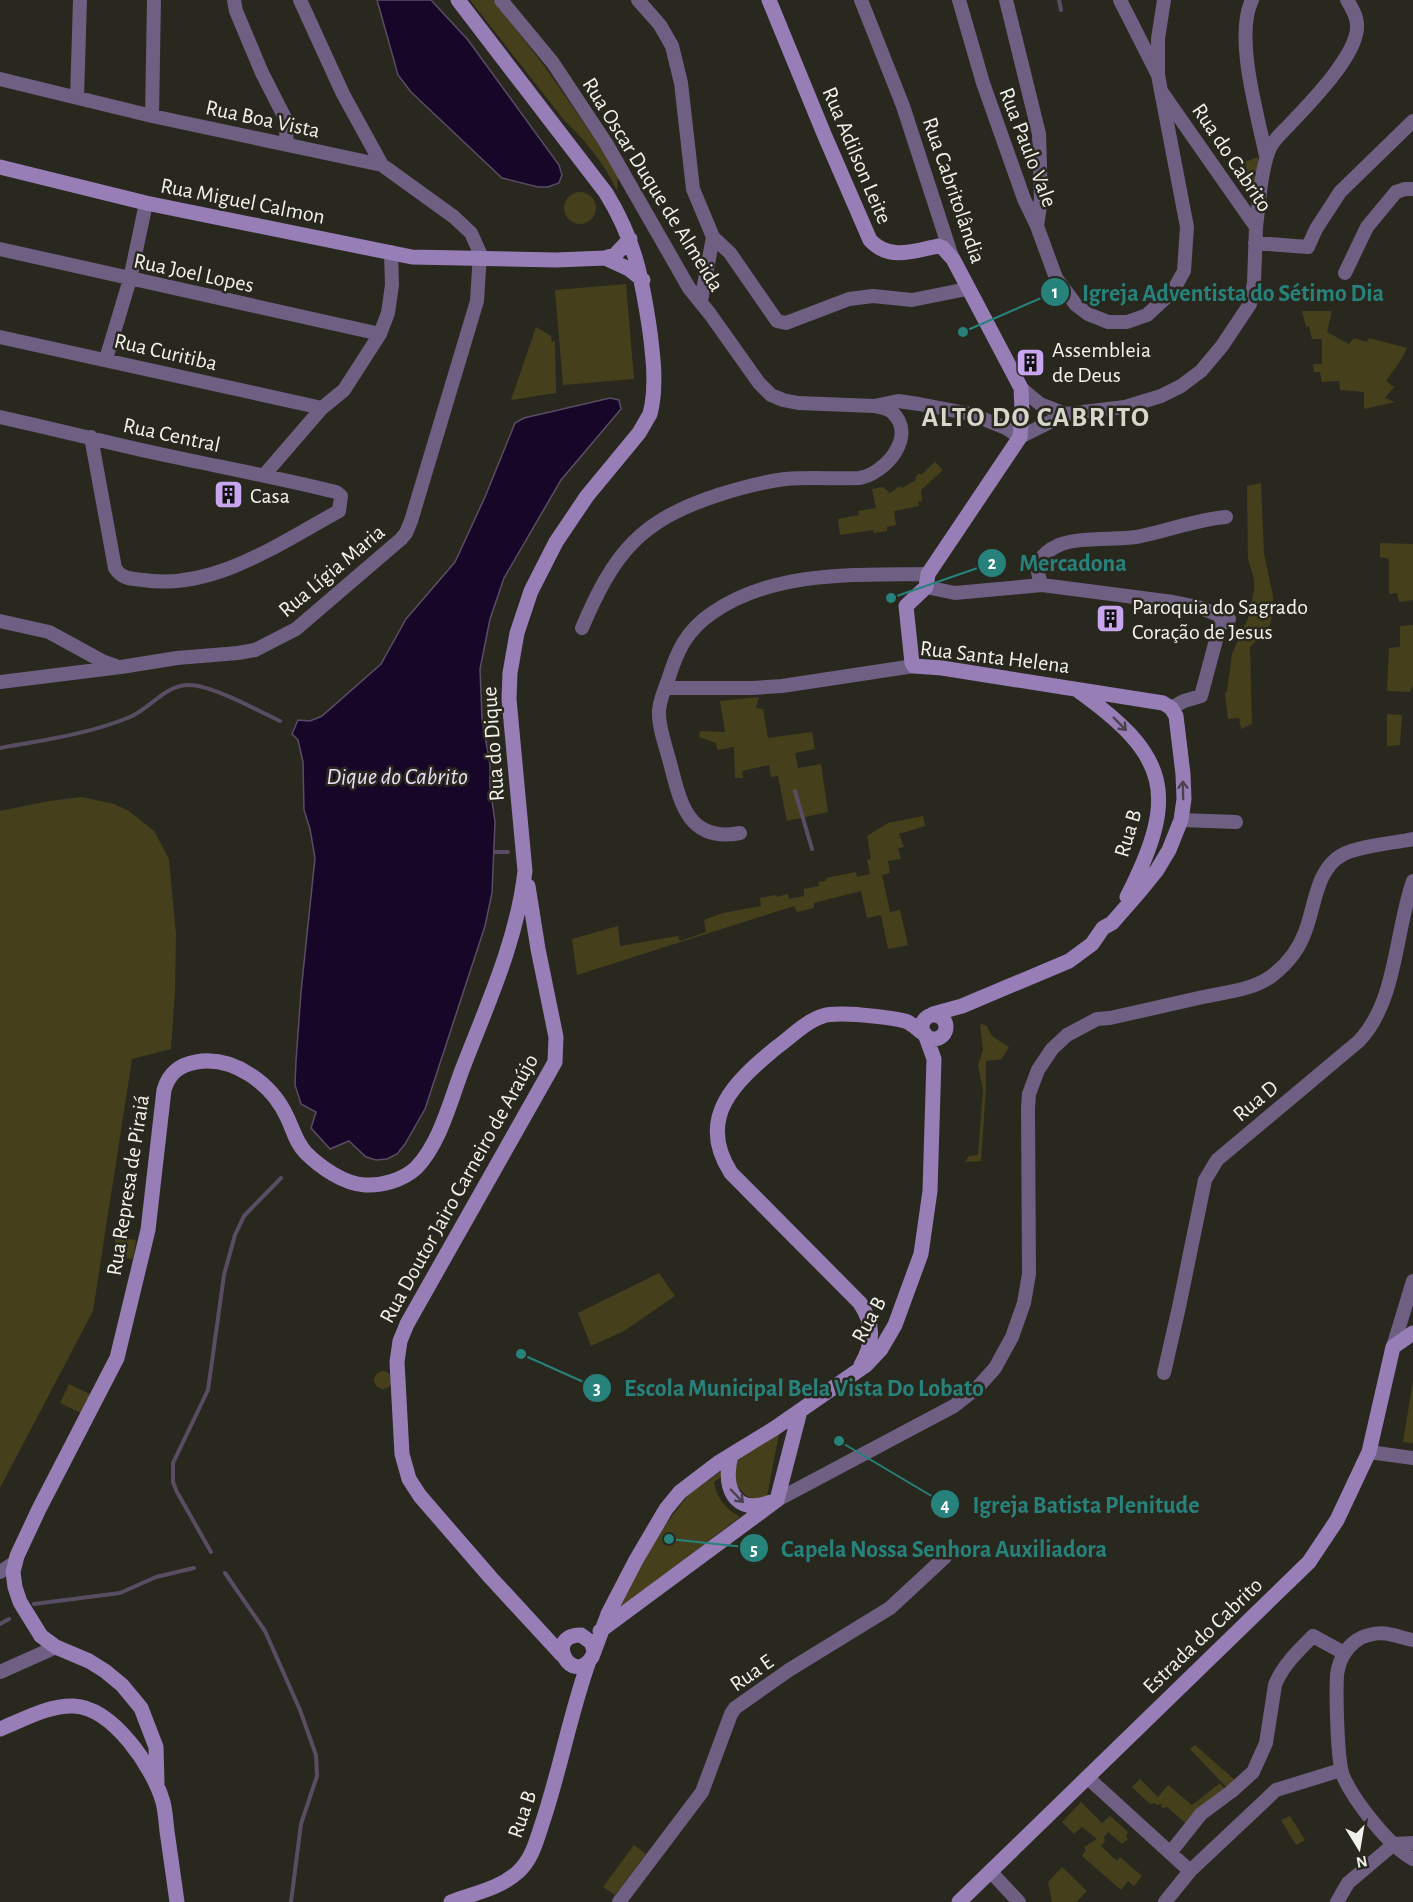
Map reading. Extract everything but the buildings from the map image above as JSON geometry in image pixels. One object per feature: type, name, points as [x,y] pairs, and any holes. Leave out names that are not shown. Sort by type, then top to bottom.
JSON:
[{"type":"street","points":[[77,97],[80,0]]},
{"type":"street","points":[[152,116],[154,0]]},
{"type":"street","points":[[234,0],[262,73],[285,118],[287,144]]},
{"type":"street","points":[[300,0],[343,94],[382,165]]},
{"type":"street","name":"Rua do Dique","points":[[364,1185],[388,1182],[409,1173],[431,1146],[510,945],[518,918],[525,871],[509,699],[510,673],[517,633],[531,591],[556,542],[593,489],[639,433],[650,414],[653,397],[652,354],[643,280],[630,239],[616,208],[458,0]]},
{"type":"street","name":"Rua Oscar Duque de Almeida","points":[[501,0],[553,63],[606,143],[689,288],[701,301],[759,383],[776,398],[798,403],[874,405],[898,401],[960,412],[1006,428],[1020,437]]},
{"type":"street","points":[[638,0],[660,25],[672,46],[681,83],[693,189],[713,237],[730,253],[774,318],[786,323],[849,299],[873,296],[912,300],[967,289]]},
{"type":"street","name":"Rua Adilson Leite","points":[[769,0],[870,240],[884,251],[896,254],[940,246],[953,260]]},
{"type":"street","name":"Rua Cabritolândia","points":[[861,0],[903,106],[953,260],[1021,388]]},
{"type":"street","name":"Rua Paulo Vale","points":[[959,0],[983,83],[1024,199],[1037,226]]},
{"type":"street","name":"Rua Paulo Vale","points":[[1006,0],[1039,134],[1041,199],[1037,226]]},
{"type":"street","name":"Rua do Cabrito","points":[[914,666],[911,660],[905,609],[907,603],[927,580],[1020,437],[1066,414],[1103,411],[1137,404],[1172,392],[1201,371],[1222,346],[1250,303],[1254,283],[1256,227],[1161,90],[1158,75],[1120,0]]},
{"type":"street","points":[[1158,75],[1158,39],[1164,0]]},
{"type":"street","points":[[1252,0],[1246,14],[1245,26],[1249,74],[1266,156],[1256,227]]},
{"type":"street","points":[[1266,156],[1275,140],[1305,108],[1349,54],[1356,40],[1358,27],[1355,14],[1347,0]]},
{"type":"street","name":"Rua Boa Vista","points":[[0,79],[152,116],[382,165],[454,217],[474,238],[480,258]]},
{"type":"street","points":[[1037,226],[1056,279],[1063,290],[1076,305],[1096,317],[1114,323],[1134,321],[1147,315],[1173,291],[1184,271],[1186,227],[1161,90]]},
{"type":"street","points":[[1255,243],[1308,247],[1316,229],[1340,192],[1413,121]]},
{"type":"street","name":"Rua Miguel Calmon","points":[[0,167],[146,203],[412,257],[605,258]]},
{"type":"street","points":[[1345,273],[1367,227],[1396,192],[1413,189]]},
{"type":"street","points":[[106,359],[130,279],[146,203]]},
{"type":"street","points":[[701,301],[713,237]]},
{"type":"street","points":[[605,258],[615,255],[630,239]]},
{"type":"street","name":"Rua Joel Lopes","points":[[0,249],[380,334]]},
{"type":"street","points":[[265,474],[322,408],[344,390],[380,334],[388,313],[392,285],[391,252]]},
{"type":"street","name":"Rua Lígia Maria","points":[[0,682],[177,658],[238,654],[255,650],[296,629],[406,533],[477,301],[480,258]]},
{"type":"street","points":[[605,258],[624,266],[643,280]]},
{"type":"street","name":"Rua Curitiba","points":[[0,337],[322,408]]},
{"type":"street","points":[[1020,437],[1021,388]]},
{"type":"street","name":"Rua do Cabrito","points":[[1021,388],[1040,404],[1066,414]]},
{"type":"street","points":[[582,628],[602,586],[629,546],[641,533],[678,510],[757,483],[794,479],[859,478],[869,476],[881,469],[895,454],[900,434],[898,423],[892,413],[874,405]]},
{"type":"street","name":"Rua Central","points":[[0,417],[91,437],[177,458],[265,474],[336,492],[339,493],[341,500],[339,512],[234,566],[191,580],[152,582],[125,578],[115,568],[91,437]]},
{"type":"street","points":[[1042,585],[1037,575],[1037,565],[1043,557],[1060,545],[1136,537],[1226,517]]},
{"type":"street","points":[[740,833],[724,836],[704,830],[688,815],[679,799],[659,710],[674,659],[689,632],[712,613],[751,592],[820,577],[927,580],[955,593],[1042,585],[1137,596],[1198,608],[1229,619],[1220,625],[1203,691],[1199,697],[1171,708]]},
{"type":"street","points":[[0,621],[49,632],[102,661],[121,667]]},
{"type":"street","name":"Rua Santa Helena","points":[[665,688],[782,686],[914,666],[942,668],[1074,688],[1163,703],[1171,708]]},
{"type":"street","name":"Rua B","points":[[1074,688],[1120,723],[1146,753],[1158,781],[1158,820],[1150,845],[1119,913]]},
{"type":"street","name":"Rua B","points":[[907,1021],[962,1006],[1069,961],[1092,944],[1103,928],[1112,923],[1157,870],[1181,820],[1184,799],[1176,716],[1171,708]]},
{"type":"street","points":[[1181,820],[1236,822]]},
{"type":"street","points":[[578,1695],[564,1658],[563,1644],[570,1636],[601,1631],[777,1500],[954,1406],[978,1387],[999,1362],[1021,1315],[1029,1274],[1027,1176],[1029,1094],[1038,1070],[1059,1042],[1076,1029],[1097,1019],[1237,989],[1264,981],[1287,962],[1298,946],[1308,926],[1323,878],[1337,858],[1349,852],[1413,839]]},
{"type":"street","points":[[1150,845],[1167,853]]},
{"type":"street","name":"Rua Doutor Jairo Carneiro de Araújo","points":[[525,871],[556,1037],[555,1062],[407,1324],[398,1347],[397,1362],[402,1454],[409,1479],[436,1515],[564,1658]]},
{"type":"street","name":"Rua D","points":[[1164,1373],[1205,1180],[1217,1160],[1359,1041],[1369,1029],[1382,1004],[1413,880]]},
{"type":"street","points":[[510,945],[538,949]]},
{"type":"street","points":[[856,1373],[867,1355],[870,1343],[870,1322],[866,1312],[860,1303],[731,1173],[720,1151],[717,1128],[723,1103],[733,1088],[752,1068],[817,1017],[838,1014],[907,1021],[930,1038],[938,1039],[962,1006]]},
{"type":"street","points":[[924,1034],[922,1023],[931,1015],[944,1019],[947,1027],[934,1059]]},
{"type":"street","name":"Rua B","points":[[452,1902],[504,1882],[518,1872],[530,1857],[553,1793],[578,1695],[601,1631],[636,1560],[666,1509],[689,1484],[856,1373],[874,1357],[887,1340],[900,1313],[921,1254],[930,1180],[934,1059],[924,1034]]},
{"type":"street","name":"Rua Represa de Piraiá","points":[[14,1563],[39,1509],[117,1358],[148,1230],[164,1090],[171,1074],[190,1063],[208,1061],[228,1064],[249,1074],[279,1103],[287,1115],[295,1137],[305,1152],[337,1175],[364,1185]]},
{"type":"street","name":"Estrada do Cabrito","points":[[958,1902],[1309,1562],[1337,1521],[1368,1452],[1393,1347],[1413,1281]]},
{"type":"street","points":[[1393,1347],[1413,1333]]},
{"type":"street","points":[[777,1500],[800,1411]]},
{"type":"street","points":[[1368,1452],[1413,1458]]},
{"type":"street","points":[[731,1455],[727,1478],[732,1494],[736,1498],[748,1505],[758,1506],[777,1500]]},
{"type":"street","points":[[784,1472],[791,1486],[802,1487]]},
{"type":"street","name":"Rua E","points":[[620,1902],[702,1792],[733,1710],[789,1670],[890,1608],[945,1557]]},
{"type":"street","points":[[0,1572],[14,1563]]},
{"type":"street","points":[[14,1563],[13,1580],[20,1602],[41,1636],[56,1647],[89,1661],[105,1671],[141,1708],[156,1747],[157,1784]]},
{"type":"street","points":[[535,1626],[553,1633],[578,1635],[589,1639],[592,1657],[580,1666],[574,1666],[564,1658]]},
{"type":"street","points":[[1413,1640],[1386,1632],[1368,1635],[1354,1642],[1344,1653],[1337,1674],[1341,1770],[1358,1801],[1394,1844],[1413,1859]]},
{"type":"street","points":[[1170,1853],[1201,1814],[1253,1772],[1266,1743],[1279,1676],[1313,1636],[1344,1653]]},
{"type":"street","points":[[0,1672],[56,1647]]},
{"type":"street","points":[[0,1730],[50,1709],[75,1706],[86,1708],[114,1725],[135,1748],[157,1784],[163,1804],[177,1902]]},
{"type":"street","points":[[1165,1902],[1190,1871],[1276,1790],[1341,1770]]},
{"type":"street","points":[[1087,1777],[1190,1871]]},
{"type":"street","points":[[1338,1902],[1348,1883],[1394,1844],[1413,1843]]},
{"type":"street","points":[[990,1871],[1019,1902]]},
{"type":"shaded area","points":[[470,0],[493,0],[545,67],[618,172],[617,191],[607,171],[594,153],[564,120]]},
{"type":"shaded area","points":[[1258,157],[1259,184],[1249,185],[1245,162]]},
{"type":"shaded area","points":[[580,192],[592,196],[596,208],[592,220],[580,224],[568,220],[564,208],[568,196]]},
{"type":"shaded area","points":[[626,284],[634,379],[563,385],[555,290]]},
{"type":"shaded area","points":[[1302,311],[1332,311],[1327,332],[1349,344],[1354,338],[1367,342],[1369,338],[1407,348],[1386,381],[1394,387],[1385,398],[1395,402],[1364,409],[1364,392],[1340,390],[1339,381],[1322,382],[1320,372],[1314,372],[1313,364],[1322,364],[1322,339],[1312,339]]},
{"type":"shaded area","points":[[536,327],[551,336],[552,342],[555,341],[556,393],[511,400]]},
{"type":"shaded area","points":[[935,462],[943,470],[921,490],[922,501],[918,502],[919,506],[894,511],[896,525],[887,527],[887,531],[874,533],[873,530],[840,535],[838,519],[859,515],[858,511],[876,508],[872,489],[883,487],[890,493],[900,486],[902,488],[916,480],[919,473],[921,475]]},
{"type":"shaded area","points":[[1261,483],[1264,554],[1273,596],[1272,616],[1269,629],[1250,647],[1252,724],[1241,729],[1239,718],[1228,719],[1225,693],[1232,654],[1249,616],[1254,590],[1254,579],[1248,559],[1247,486]]},
{"type":"shaded area","points":[[1380,543],[1413,544],[1413,600],[1399,602],[1397,593],[1389,594],[1389,559],[1380,557]]},
{"type":"shaded area","points":[[1413,625],[1413,686],[1410,692],[1387,691],[1389,648],[1400,647],[1400,626]]},
{"type":"shaded area","points":[[759,697],[756,708],[763,709],[768,738],[812,732],[815,749],[795,753],[798,768],[821,764],[828,812],[787,821],[778,776],[771,777],[769,765],[742,771],[743,778],[735,778],[734,747],[717,750],[716,743],[699,737],[700,731],[725,732],[720,701]]},
{"type":"shaded area","points":[[1387,714],[1402,715],[1400,745],[1387,746]]},
{"type":"shaded area","points":[[82,797],[114,804],[129,811],[154,831],[169,859],[176,934],[171,1049],[132,1059],[93,1311],[0,1488],[0,811]]},
{"type":"shaded area","points":[[923,816],[925,826],[899,834],[904,847],[898,848],[901,859],[888,861],[890,873],[882,875],[890,912],[900,910],[908,945],[888,949],[881,915],[867,918],[861,891],[814,903],[814,908],[797,912],[794,906],[577,975],[572,939],[618,926],[620,946],[678,936],[680,941],[706,932],[704,920],[723,913],[761,906],[760,898],[788,894],[789,899],[804,896],[804,889],[819,886],[818,882],[826,881],[826,878],[856,872],[857,877],[870,874],[867,860],[871,859],[867,836],[888,823]]},
{"type":"shaded area","points":[[980,1024],[986,1025],[992,1036],[1009,1047],[1002,1059],[986,1061],[981,1161],[965,1162],[969,1156],[978,1155],[983,1090],[978,1065],[983,1050]]},
{"type":"shaded area","points":[[116,1237],[136,1240],[133,1259],[112,1256]]},
{"type":"shaded area","points":[[659,1273],[675,1296],[624,1331],[591,1346],[578,1313]]},
{"type":"shaded area","points":[[383,1371],[389,1374],[392,1380],[389,1386],[383,1389],[377,1386],[374,1380],[377,1374]]},
{"type":"shaded area","points":[[1413,1381],[1413,1443],[1403,1442]]},
{"type":"shaded area","points":[[69,1384],[90,1394],[81,1413],[60,1403]]},
{"type":"shaded area","points":[[779,1434],[767,1496],[754,1499],[748,1497],[739,1489],[729,1472],[714,1482],[722,1502],[740,1517],[618,1610],[653,1541],[689,1494],[742,1456]]},
{"type":"shaded area","points":[[1195,1745],[1236,1781],[1228,1789],[1190,1749]]},
{"type":"shaded area","points":[[1140,1779],[1158,1797],[1168,1785],[1192,1805],[1220,1783],[1227,1792],[1189,1826],[1167,1807],[1162,1808],[1161,1804],[1150,1804],[1132,1787]]},
{"type":"shaded area","points":[[1081,1802],[1102,1823],[1110,1816],[1128,1832],[1126,1837],[1128,1839],[1122,1844],[1108,1832],[1101,1846],[1117,1861],[1120,1857],[1142,1876],[1134,1886],[1128,1881],[1121,1890],[1082,1856],[1086,1850],[1084,1847],[1097,1839],[1082,1827],[1074,1834],[1062,1822]]},
{"type":"shaded area","points":[[1290,1816],[1305,1840],[1296,1845],[1281,1820]]},
{"type":"shaded area","points":[[634,1845],[646,1854],[615,1895],[603,1887]]},
{"type":"shaded area","points":[[1062,1867],[1087,1891],[1076,1902],[1052,1902],[1048,1882]]},
{"type":"water","points":[[377,0],[431,0],[468,40],[559,165],[562,175],[559,183],[548,187],[538,187],[502,178],[411,92],[398,75]]},
{"type":"water","name":"Dique do Cabrito","points":[[610,398],[619,400],[621,409],[561,480],[504,578],[490,619],[480,669],[482,718],[490,765],[490,787],[495,822],[492,893],[485,926],[425,1109],[405,1144],[397,1154],[387,1159],[376,1160],[366,1157],[349,1141],[330,1149],[311,1128],[316,1112],[301,1104],[295,1085],[301,992],[315,858],[304,810],[303,762],[298,740],[292,734],[298,720],[310,721],[322,716],[381,664],[406,619],[455,562],[515,423],[524,418]]},
{"type":"waterway","points":[[1059,0],[1061,10]]},
{"type":"waterway","points":[[0,748],[99,728],[138,713],[173,688],[190,685],[210,689],[280,721]]},
{"type":"waterway","points":[[795,791],[812,849]]},
{"type":"waterway","points":[[495,852],[508,852]]},
{"type":"waterway","points":[[211,1552],[177,1492],[173,1482],[173,1463],[208,1390],[224,1275],[235,1235],[244,1216],[281,1178]]},
{"type":"waterway","points":[[34,1604],[120,1593],[156,1577],[194,1568]]},
{"type":"waterway","points":[[225,1573],[265,1631],[300,1710],[316,1755],[317,1776],[301,1824],[291,1902]]},
{"type":"waterway","points":[[0,1624],[9,1619]]},
{"type":"place","name":"Igreja Adventista do Sétimo Dia","points":[[963,332]]},
{"type":"place","name":"Assembleia de Deus","points":[[1031,362]]},
{"type":"place","name":"Casa","points":[[229,495]]},
{"type":"place","name":"Mercadona","points":[[891,598]]},
{"type":"place","name":"Paroquia do Sagrado Coração de Jesus","points":[[1111,619]]},
{"type":"place","name":"Escola Municipal Bela Vista Do Lobato","points":[[521,1354]]},
{"type":"place","name":"Igreja Batista Plenitude","points":[[839,1441]]},
{"type":"place","name":"Capela Nossa Senhora Auxiliadora","points":[[669,1539]]},
{"type":"district","name":"ALTO DO CABRITO","points":[[1036,416]]}]
